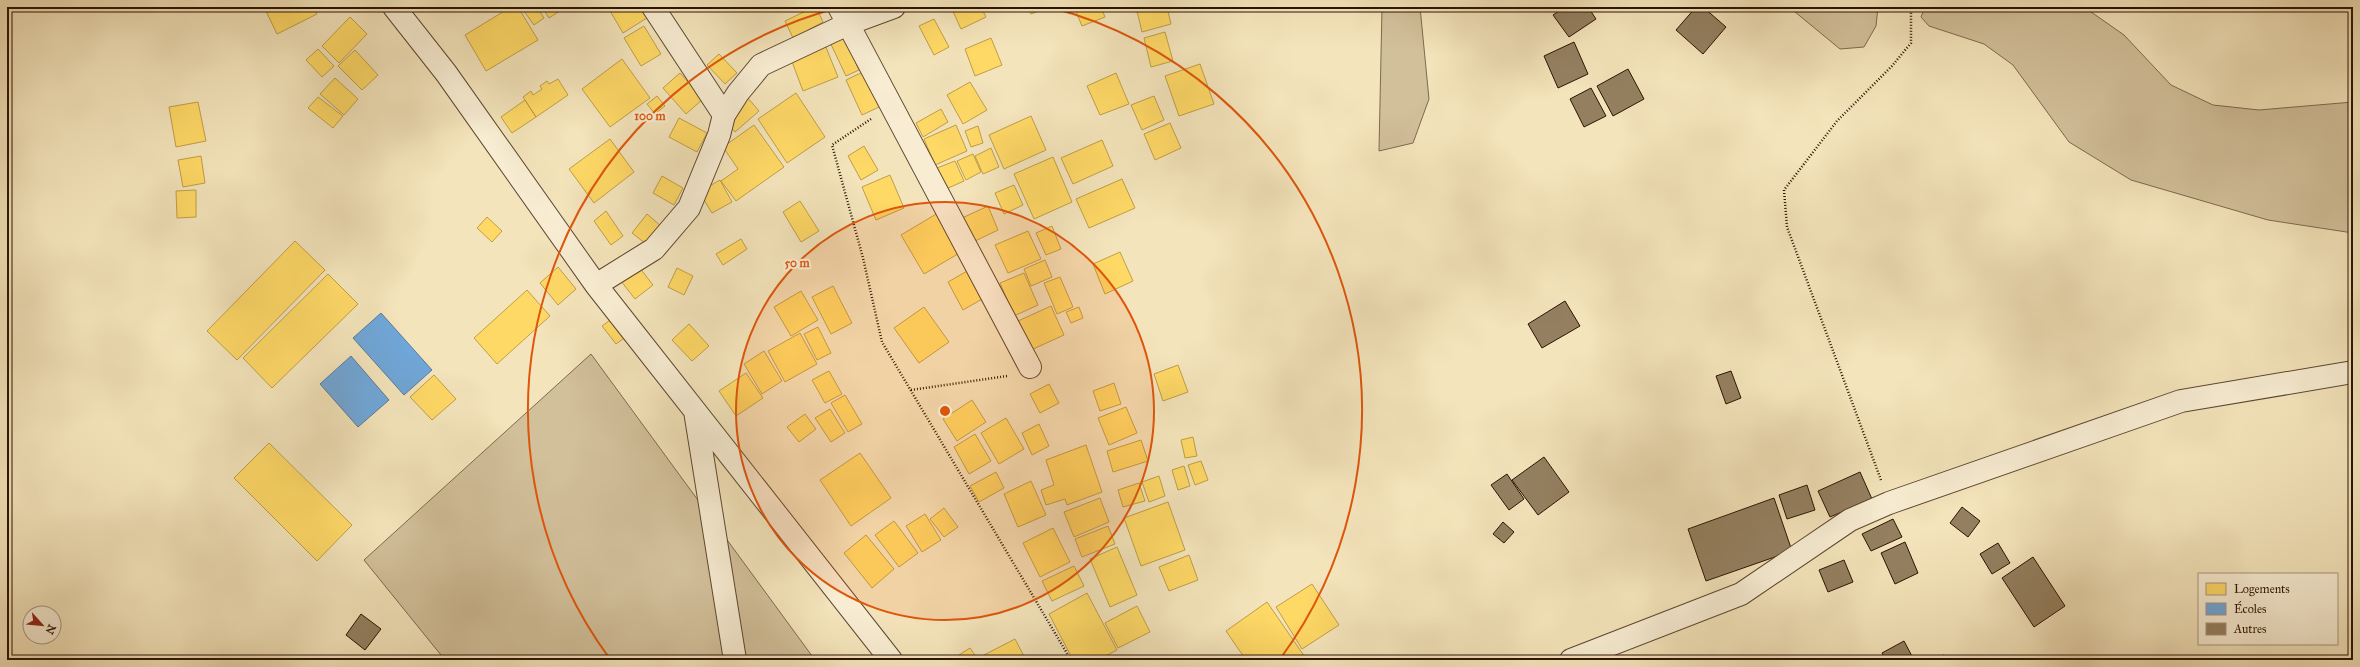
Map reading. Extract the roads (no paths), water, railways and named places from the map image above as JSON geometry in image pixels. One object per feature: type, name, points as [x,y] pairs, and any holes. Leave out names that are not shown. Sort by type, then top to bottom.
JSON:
[{"type":"street","points":[[394,7],[446,73],[596,285],[891,660]]},
{"type":"street","points":[[653,7],[724,115]]},
{"type":"street","points":[[596,285],[654,249],[689,208],[719,135],[724,115],[738,92],[761,65],[844,15],[894,7]]},
{"type":"street","points":[[844,15],[1030,367]]},
{"type":"street","points":[[1571,660],[1741,594],[1850,520],[1889,503],[2181,401],[2353,372]]},
{"type":"street","points":[[694,409],[735,660]]}]
